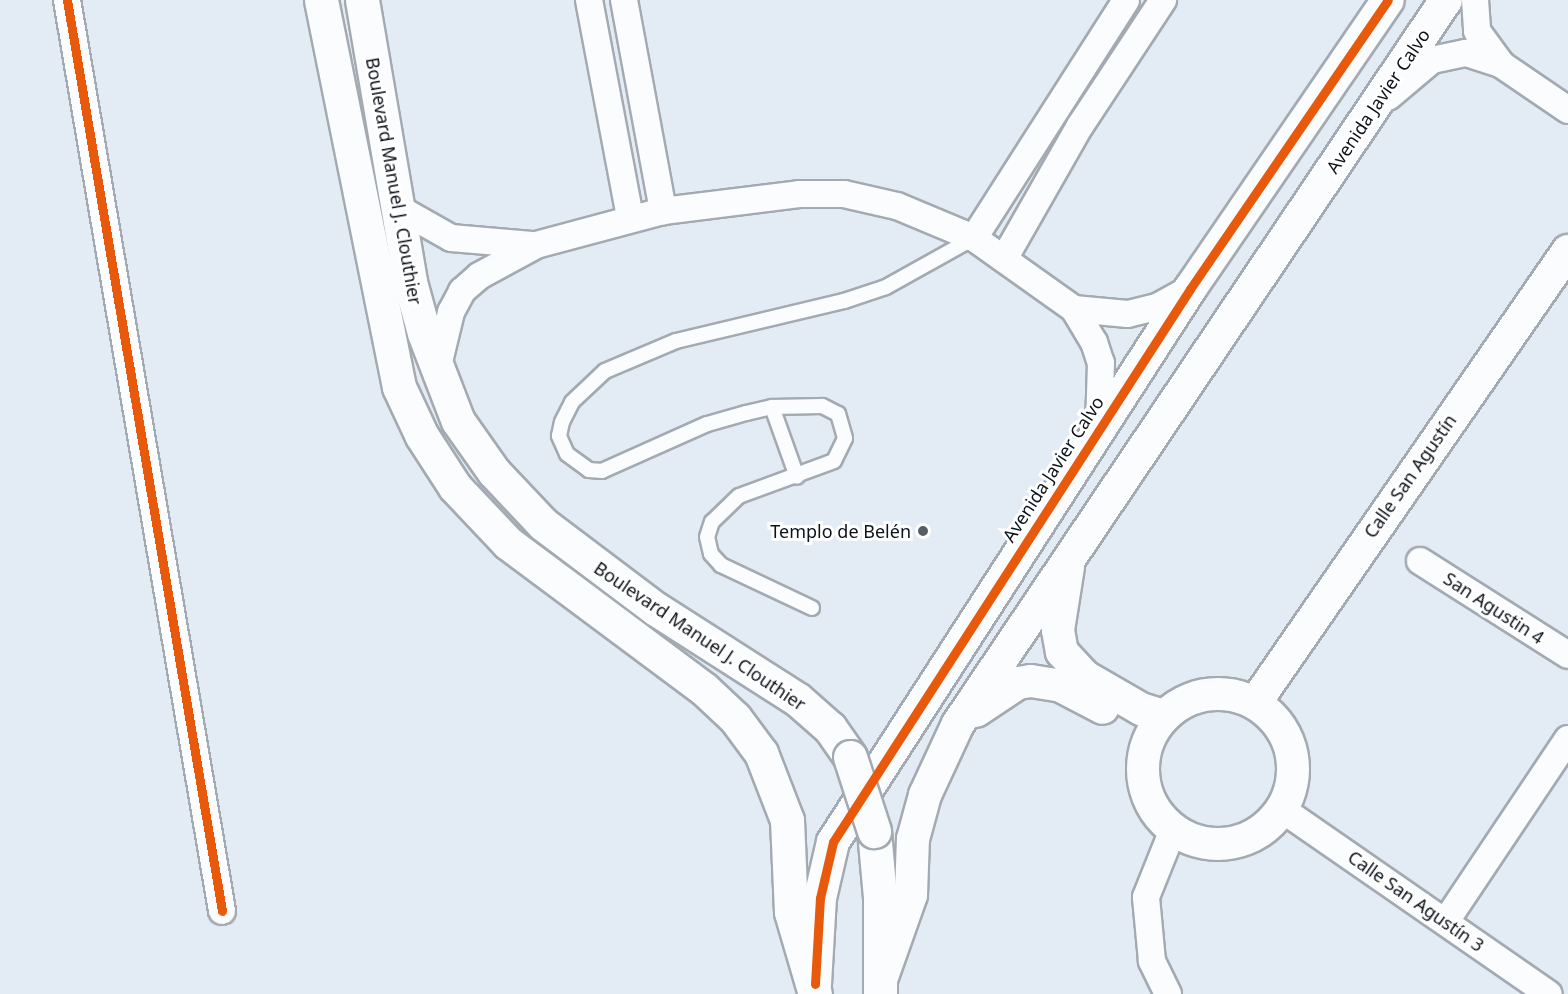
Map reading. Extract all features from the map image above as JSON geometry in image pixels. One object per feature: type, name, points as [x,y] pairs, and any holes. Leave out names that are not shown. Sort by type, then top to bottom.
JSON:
[{"type":"main road","name":"Boulevard Manuel J. Clouthier","points":[[321,0],[399,387],[422,436],[455,487],[508,543],[704,689],[735,718],[761,753],[777,786],[787,820],[791,912],[815,989]]},
{"type":"main road","name":"Boulevard Manuel J. Clouthier","points":[[362,0],[410,282],[437,370],[464,429],[494,472],[543,524],[656,609],[797,699],[830,728],[850,757],[874,831],[878,865],[880,987]]},
{"type":"street","points":[[67,0],[222,911]]},
{"type":"street","points":[[589,0],[630,218]]},
{"type":"street","points":[[624,0],[663,211]]},
{"type":"street","points":[[974,238],[1126,0]]},
{"type":"street","points":[[1004,259],[1080,126],[1163,0]]},
{"type":"street","name":"Avenida Javier Calvo","points":[[815,989],[820,898],[833,842],[1190,289],[1388,0]]},
{"type":"street","name":"Avenida Javier Calvo","points":[[880,987],[910,895],[913,838],[925,795],[958,724],[1446,0]]},
{"type":"street","points":[[1474,0],[1477,31],[1502,65]]},
{"type":"street","points":[[1371,112],[1432,60],[1466,53],[1502,65],[1568,110]]},
{"type":"street","points":[[437,370],[451,312],[462,291],[479,276],[536,245],[663,211],[799,194],[844,194],[897,206],[974,238],[1074,309],[1094,342],[1101,363],[1099,428]]},
{"type":"street","points":[[398,208],[451,238],[536,245]]},
{"type":"street","name":"Calle San Agustín","points":[[1255,703],[1568,251]]},
{"type":"street","points":[[1074,309],[1128,314],[1157,307],[1190,289]]},
{"type":"street","points":[[1070,557],[1058,630],[1062,651],[1084,676],[1141,709],[1157,727]]},
{"type":"street","name":"San Agustin 4","points":[[1420,561],[1568,655]]},
{"type":"street","points":[[958,724],[1018,683],[1047,682],[1157,727]]},
{"type":"street","points":[[1208,694],[1232,695],[1255,703],[1275,718],[1288,739],[1294,763],[1292,787],[1283,810],[1266,828],[1244,840],[1212,844],[1196,841],[1173,830],[1148,798],[1143,778],[1157,727],[1184,702],[1208,694]]},
{"type":"street","points":[[1446,921],[1568,739]]},
{"type":"street","name":"Calle San Agustín 3","points":[[1283,810],[1549,994]]},
{"type":"street","points":[[1168,994],[1152,960],[1146,897],[1173,830]]},
{"type":"lane","points":[[812,608],[721,565],[711,554],[707,537],[712,522],[739,496],[796,477],[834,461],[844,438],[843,425],[838,414],[822,406],[772,407],[707,424],[602,471],[576,464],[567,454],[560,436],[572,402],[605,371],[676,341],[844,302],[886,287],[974,238]]},
{"type":"lane","points":[[772,407],[796,477]]},
{"type":"cycle path","points":[[67,0],[222,911]]},
{"type":"cycle path","points":[[815,984],[820,898],[833,842],[1190,289],[1388,0]]},
{"type":"place","name":"Templo de Belén","points":[[923,531]]}]
